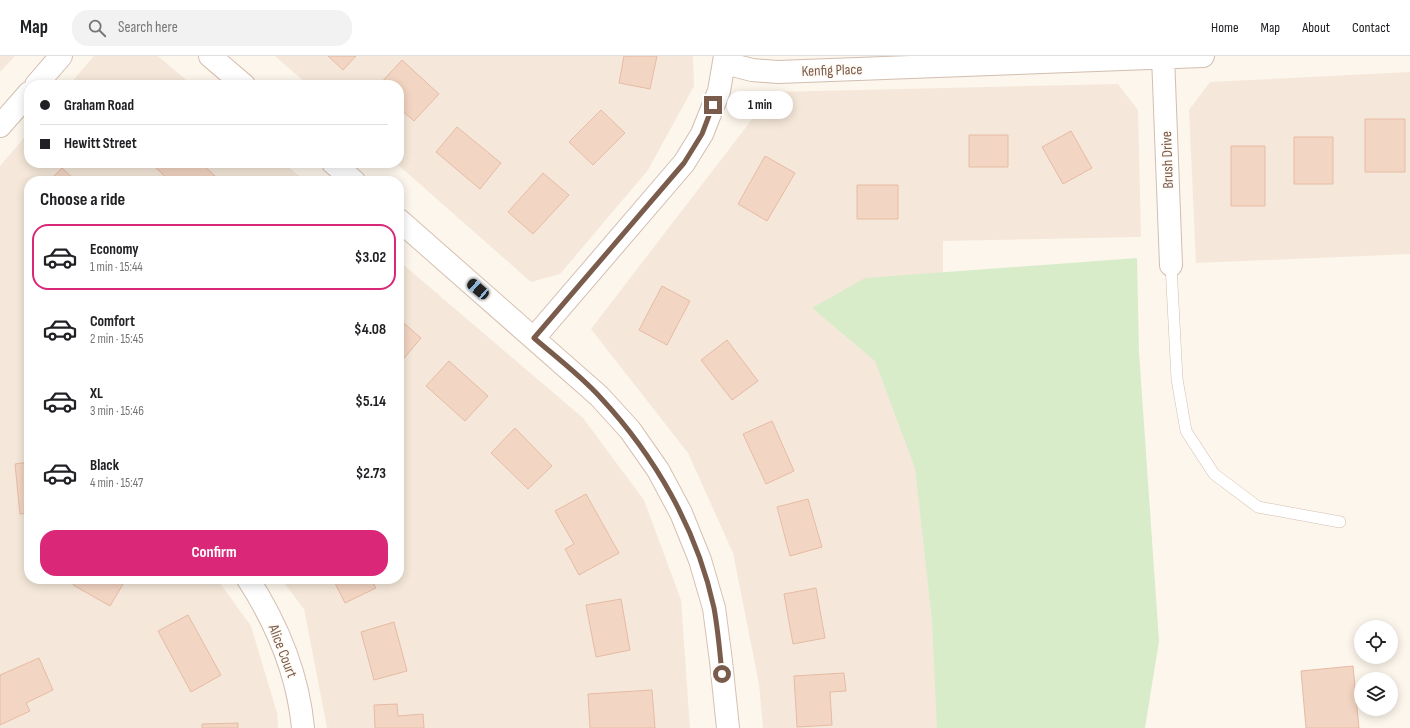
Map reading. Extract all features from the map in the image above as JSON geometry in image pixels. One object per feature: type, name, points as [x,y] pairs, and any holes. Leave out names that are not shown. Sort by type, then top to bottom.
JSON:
[{"type":"street","points":[[40,80],[61,56]]},
{"type":"street","points":[[210,56],[238,80]]},
{"type":"street","name":"Kenfig Place","points":[[725,60],[752,70],[778,72],[1203,56]]},
{"type":"street","name":"Brush Drive","points":[[1163,57],[1171,265]]},
{"type":"street","points":[[534,338],[684,163],[702,134],[719,91],[725,60]]},
{"type":"street","points":[[0,126],[24,99]]},
{"type":"street","points":[[339,168],[348,176]]},
{"type":"street","points":[[404,224],[599,396],[630,430],[658,470],[681,513],[700,560],[714,608],[728,728]]},
{"type":"street","name":"Alice Court","points":[[251,584],[264,604],[282,642],[295,684],[303,728]]},
{"type":"lane","points":[[1171,265],[1177,379],[1186,431],[1214,474],[1258,508],[1340,522]]},
{"type":"shaded area","points":[[0,56],[15,56],[0,72]]},
{"type":"shaded area","points":[[94,56],[158,56],[186,80],[73,80]]},
{"type":"shaded area","points":[[275,56],[693,56],[694,86],[648,170],[560,274],[531,282],[402,168],[404,168],[404,80],[302,80]]},
{"type":"shaded area","points":[[1410,72],[1410,254],[1196,263],[1189,110],[1210,82]]},
{"type":"shaded area","points":[[1118,84],[1138,110],[1141,237],[943,241],[943,286],[962,728],[763,728],[759,684],[733,553],[688,453],[591,329],[773,92]]},
{"type":"shaded area","points":[[24,138],[24,168],[290,168],[299,176],[24,176],[24,584],[221,584],[251,626],[277,713],[278,728],[0,728],[0,166]]},
{"type":"shaded area","points":[[404,265],[583,418],[644,500],[681,600],[690,728],[327,728],[304,609],[285,584],[404,584]]},
{"type":"green space","points":[[1137,258],[1139,352],[1159,641],[1145,728],[937,728],[932,621],[915,468],[875,361],[812,308],[865,278]]},
{"type":"building","points":[[328,56],[356,56],[343,70]]},
{"type":"building","points":[[624,56],[657,56],[650,89],[619,83]]},
{"type":"building","points":[[402,60],[439,94],[414,121],[404,112],[404,80],[384,80]]},
{"type":"building","points":[[601,110],[625,133],[593,165],[569,142]]},
{"type":"building","points":[[1365,119],[1405,119],[1405,172],[1365,172]]},
{"type":"building","points":[[457,127],[501,163],[480,189],[436,152]]},
{"type":"building","points":[[1071,131],[1092,168],[1063,184],[1042,147]]},
{"type":"building","points":[[969,135],[1008,135],[1008,167],[969,167]]},
{"type":"building","points":[[1294,137],[1333,137],[1333,184],[1294,184]]},
{"type":"building","points":[[1231,146],[1265,146],[1265,206],[1231,206]]},
{"type":"building","points":[[765,156],[795,173],[767,221],[738,204]]},
{"type":"building","points":[[62,168],[71,176],[54,176]]},
{"type":"building","points":[[156,168],[206,168],[215,176],[165,176]]},
{"type":"building","points":[[543,173],[569,195],[533,234],[508,212]]},
{"type":"building","points":[[857,185],[898,185],[898,219],[857,219]]},
{"type":"building","points":[[662,286],[690,301],[667,345],[639,330]]},
{"type":"building","points":[[404,323],[421,338],[404,358]]},
{"type":"building","points":[[727,340],[758,381],[732,400],[701,360]]},
{"type":"building","points":[[449,361],[488,396],[465,421],[426,386]]},
{"type":"building","points":[[772,421],[794,471],[766,484],[743,434]]},
{"type":"building","points":[[515,428],[552,466],[528,489],[491,453]]},
{"type":"building","points":[[24,463],[24,514],[20,514],[15,464]]},
{"type":"building","points":[[586,494],[619,553],[579,575],[565,549],[574,544],[555,511]]},
{"type":"building","points":[[808,499],[822,547],[790,556],[777,507]]},
{"type":"building","points":[[74,584],[123,584],[110,606]]},
{"type":"building","points":[[336,584],[374,584],[376,588],[345,603]]},
{"type":"building","points":[[816,588],[825,638],[793,644],[784,594]]},
{"type":"building","points":[[621,599],[630,650],[596,657],[586,605]]},
{"type":"building","points":[[188,615],[221,675],[191,692],[158,631]]},
{"type":"building","points":[[394,622],[407,671],[374,680],[361,632]]},
{"type":"building","points":[[39,658],[53,690],[26,703],[30,711],[0,725],[0,675]]},
{"type":"building","points":[[1353,666],[1354,716],[1358,716],[1359,728],[1306,728],[1301,671]]},
{"type":"building","points":[[844,673],[846,691],[830,692],[832,725],[797,727],[794,676]]},
{"type":"building","points":[[652,690],[655,728],[590,728],[588,694]]},
{"type":"building","points":[[397,704],[398,716],[423,714],[424,728],[375,728],[374,705]]},
{"type":"building","points":[[238,723],[238,728],[202,728],[202,724]]},
{"type":"route","points":[[713,105],[702,134],[684,163],[534,338],[599,396],[630,430],[658,470],[681,513],[700,560],[714,608],[722,674]]}]
